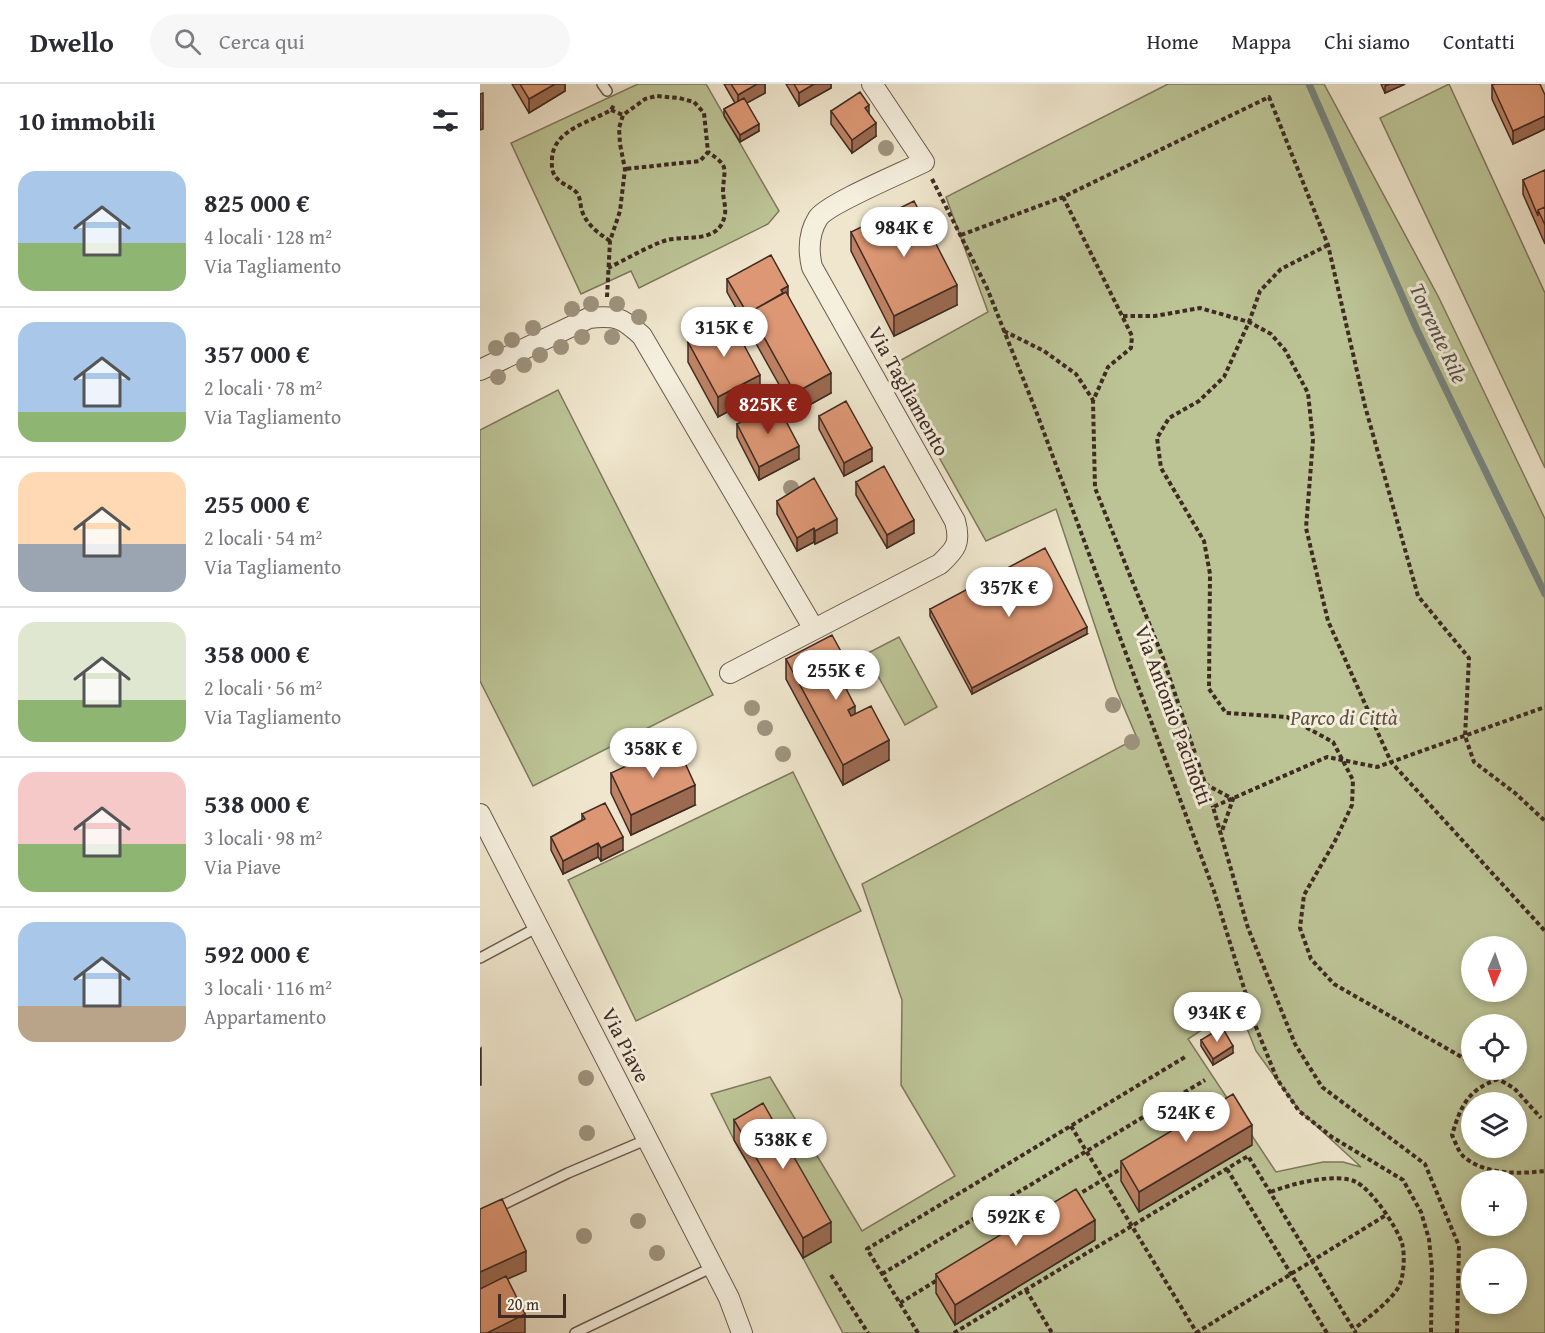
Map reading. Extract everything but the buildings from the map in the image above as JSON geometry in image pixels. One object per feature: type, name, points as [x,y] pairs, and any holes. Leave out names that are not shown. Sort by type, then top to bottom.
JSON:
[{"type":"street","points":[[872,84],[924,162]]},
{"type":"street","name":"Via Tagliamento","points":[[730,673],[940,564],[952,553],[959,536],[955,521],[812,267],[808,250],[811,232],[819,216],[835,205],[924,162]]},
{"type":"street","points":[[480,370],[589,318],[607,316],[626,320],[642,336],[814,629]]},
{"type":"street","name":"Via Piave","points":[[480,814],[729,1298],[742,1333]]},
{"type":"street","name":"Via Piave","points":[[729,1298],[753,1333]]},
{"type":"lane","points":[[480,958],[538,927]]},
{"type":"lane","points":[[480,1216],[568,1173],[648,1139]]},
{"type":"lane","points":[[575,1333],[713,1267]]},
{"type":"path","points":[[604,88],[612,96],[614,104],[611,110],[579,124],[568,132],[558,142],[552,154],[552,168],[555,177],[576,192],[588,222],[596,232],[610,241]]},
{"type":"path","points":[[607,316],[610,241],[620,211],[625,169],[619,128],[623,115],[645,99],[656,96],[694,102],[704,113],[708,152],[700,161],[625,169]]},
{"type":"path","points":[[960,236],[1064,197],[1269,97],[1328,245],[1365,406],[1418,596],[1469,658],[1466,736],[1474,762],[1515,793],[1545,821]]},
{"type":"path","points":[[611,110],[623,115]]},
{"type":"path","points":[[608,267],[668,240],[708,236],[721,225],[725,213],[723,190],[726,173],[722,162],[708,152]]},
{"type":"path","name":"Via Antonio Pacinotti","points":[[924,162],[987,288],[1040,422],[1214,891],[1256,1027],[1277,1079],[1299,1110],[1332,1137],[1403,1180],[1421,1212],[1429,1239],[1432,1269],[1431,1333]]},
{"type":"path","points":[[1064,197],[1132,336],[1131,348],[1108,367],[1094,401],[1095,488],[1162,658],[1213,807],[1248,928],[1295,1044],[1322,1088],[1425,1164],[1459,1246],[1457,1333]]},
{"type":"path","points":[[1328,245],[1281,269],[1260,291],[1249,322],[1224,376],[1199,401],[1169,418],[1157,438],[1161,468],[1204,541],[1210,574],[1209,689],[1226,713],[1287,717],[1333,742],[1353,780],[1352,805],[1305,895],[1300,928],[1311,959],[1334,984],[1461,1057]]},
{"type":"path","points":[[1123,316],[1155,316],[1200,308],[1249,322],[1270,334],[1285,350],[1308,393],[1313,440],[1306,528],[1328,621],[1391,762],[1545,931]]},
{"type":"path","points":[[1004,331],[1044,351],[1076,374],[1094,401]]},
{"type":"path","points":[[1213,807],[1327,757],[1377,768],[1545,707]]},
{"type":"path","points":[[1205,784],[1233,799]]},
{"type":"path","points":[[1221,835],[1233,799]]},
{"type":"path","points":[[918,1333],[867,1248],[1185,1057]]},
{"type":"path","points":[[882,1274],[1204,1080]]},
{"type":"path","points":[[1496,1080],[1473,1092],[1460,1109],[1452,1135],[1462,1155],[1481,1166],[1514,1174],[1545,1171]]},
{"type":"path","points":[[1500,1080],[1514,1088],[1541,1118]]},
{"type":"path","points":[[1071,1126],[1196,1333],[1386,1215]]},
{"type":"path","points":[[954,1333],[1248,1156],[1355,1331],[1400,1285],[1403,1264],[1402,1244],[1386,1215],[1373,1194],[1355,1181],[1332,1178],[1307,1181],[1271,1192]]},
{"type":"path","points":[[1073,1198],[1133,1162]]},
{"type":"path","points":[[1227,1169],[1327,1333]]},
{"type":"path","points":[[831,1275],[868,1333]]},
{"type":"path","points":[[900,1303],[940,1278]]},
{"type":"path","points":[[1026,1290],[1052,1333]]},
{"type":"green space","points":[[638,84],[706,84],[779,211],[768,224],[639,288],[631,271],[581,294],[511,143]]},
{"type":"green space","name":"Parco di Città","points":[[1168,84],[1324,84],[1439,298],[1545,519],[1545,1333],[843,1333],[803,1258],[734,1140],[711,1094],[770,1077],[862,1231],[955,1176],[901,1085],[902,1000],[862,884],[1137,738],[1116,689],[1056,509],[986,541],[894,377],[894,364],[988,312],[946,197]],"holes":[[[1238,1006],[1256,1051],[1299,1110],[1361,1167],[1343,1162],[1323,1162],[1276,1172],[1188,1039]]]},
{"type":"green space","points":[[1449,84],[1545,293],[1545,468],[1380,118]]},
{"type":"green space","points":[[558,390],[713,695],[533,786],[480,681],[480,430]]},
{"type":"green space","points":[[899,637],[937,707],[905,725],[866,654]]},
{"type":"green space","points":[[793,772],[861,911],[636,1021],[568,880]]},
{"type":"waterway","name":"Torrente Rile","points":[[1309,84],[1417,330],[1545,594]]}]
